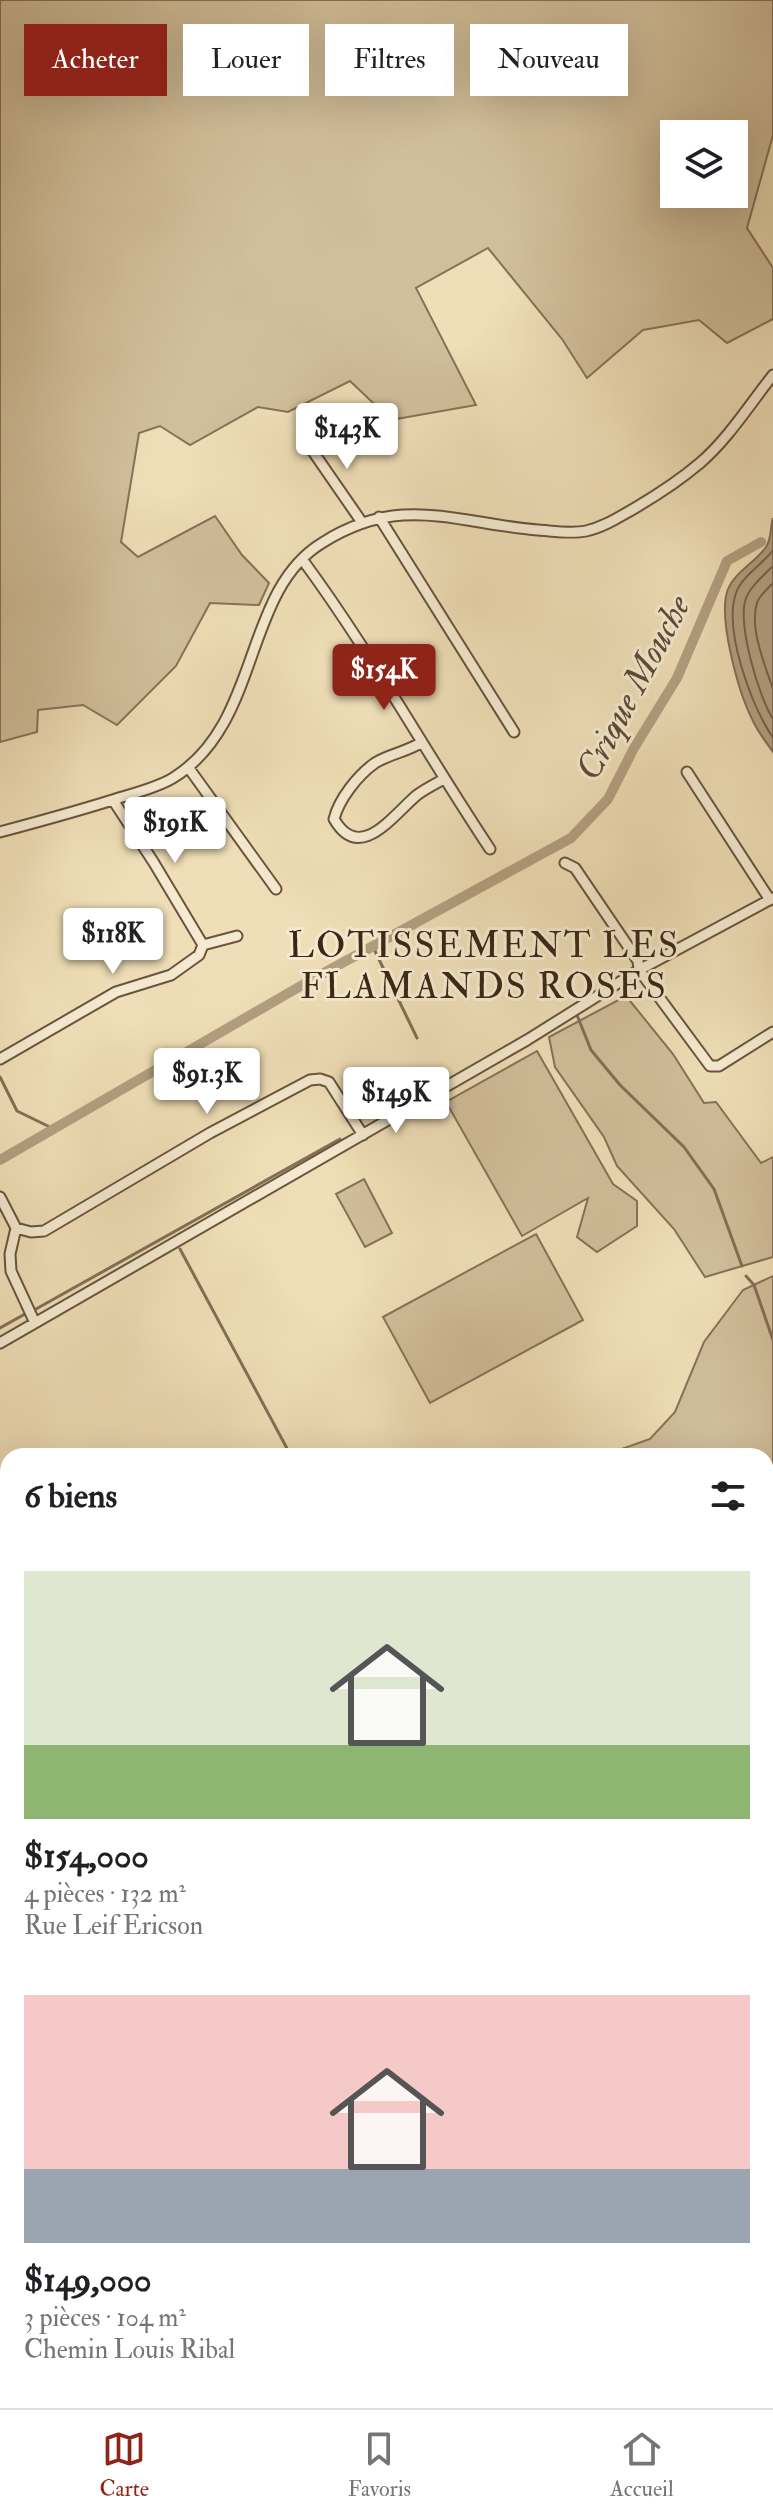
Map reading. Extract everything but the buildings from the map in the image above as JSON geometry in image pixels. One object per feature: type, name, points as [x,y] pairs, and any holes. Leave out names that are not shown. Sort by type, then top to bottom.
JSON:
[{"type":"street","points":[[0,832],[113,800],[172,779],[188,767],[210,744],[240,695],[281,585],[319,544],[361,521],[420,513],[503,527],[553,531],[583,532],[606,525],[651,499],[701,462],[773,375]]},
{"type":"street","points":[[305,440],[361,521]]},
{"type":"street","points":[[379,517],[514,732]]},
{"type":"street","points":[[302,559],[340,610],[490,849]]},
{"type":"street","points":[[422,742],[411,750],[376,763],[337,807],[334,819],[342,832],[357,838],[379,831],[418,794],[444,779]]},
{"type":"street","points":[[188,767],[276,889]]},
{"type":"street","points":[[0,1343],[527,1040],[639,970],[772,899],[687,772]]},
{"type":"street","points":[[113,800],[203,945]]},
{"type":"street","points":[[565,863],[575,868],[638,961],[639,970],[710,1066],[719,1066],[773,1032]]},
{"type":"street","points":[[203,945],[237,936]]},
{"type":"street","points":[[0,1059],[116,992],[180,970],[199,955],[203,945]]},
{"type":"street","points":[[16,1228],[44,1231],[210,1133],[310,1080],[329,1082],[363,1135]]},
{"type":"street","points":[[0,1197],[16,1228],[10,1254],[11,1271],[35,1323]]},
{"type":"shaded area","points":[[0,0],[773,0],[773,135],[747,228],[773,268],[773,319],[727,343],[699,320],[643,330],[587,378],[562,339],[488,248],[416,288],[476,405],[391,420],[350,381],[288,412],[258,407],[190,445],[160,426],[139,433],[121,542],[138,557],[215,516],[242,555],[269,583],[259,605],[210,603],[176,666],[117,725],[83,705],[38,710],[37,732],[0,742]]},
{"type":"shaded area","points":[[626,996],[673,1054],[704,1103],[716,1102],[761,1163],[773,1157],[773,1257],[705,1277],[674,1229],[617,1166],[604,1137],[555,1067],[549,1037]]},
{"type":"shaded area","points":[[537,1051],[613,1184],[637,1201],[637,1226],[597,1252],[577,1237],[588,1198],[522,1236],[446,1102]]},
{"type":"shaded area","points":[[364,1179],[392,1233],[365,1247],[336,1194]]},
{"type":"shaded area","points":[[536,1234],[583,1320],[430,1403],[383,1317]]},
{"type":"shaded area","points":[[773,1276],[773,1448],[625,1448],[650,1439],[675,1412],[704,1342],[743,1290]]},
{"type":"water","points":[[773,518],[773,752],[747,709],[727,636],[725,602],[735,577],[766,547]]},
{"type":"waterway","name":"Crique Mouche","points":[[0,1160],[311,980],[571,838],[608,799],[634,748],[677,678],[727,561],[761,542]]},
{"type":"waterway","points":[[373,947],[417,1038]]},
{"type":"waterway","points":[[577,1015],[591,1050],[620,1085],[684,1147],[714,1189],[742,1266]]},
{"type":"waterway","points":[[0,1077],[17,1111],[54,1129]]},
{"type":"waterway","points":[[36,1309],[340,1139]]},
{"type":"waterway","points":[[180,1249],[287,1448]]},
{"type":"waterway","points":[[746,1276],[754,1285],[773,1340]]},
{"type":"waterway","points":[[0,1328],[25,1314]]},
{"type":"district","name":"LOTISSEMENT LES FLAMANDS ROSES","points":[[484,964]]}]
